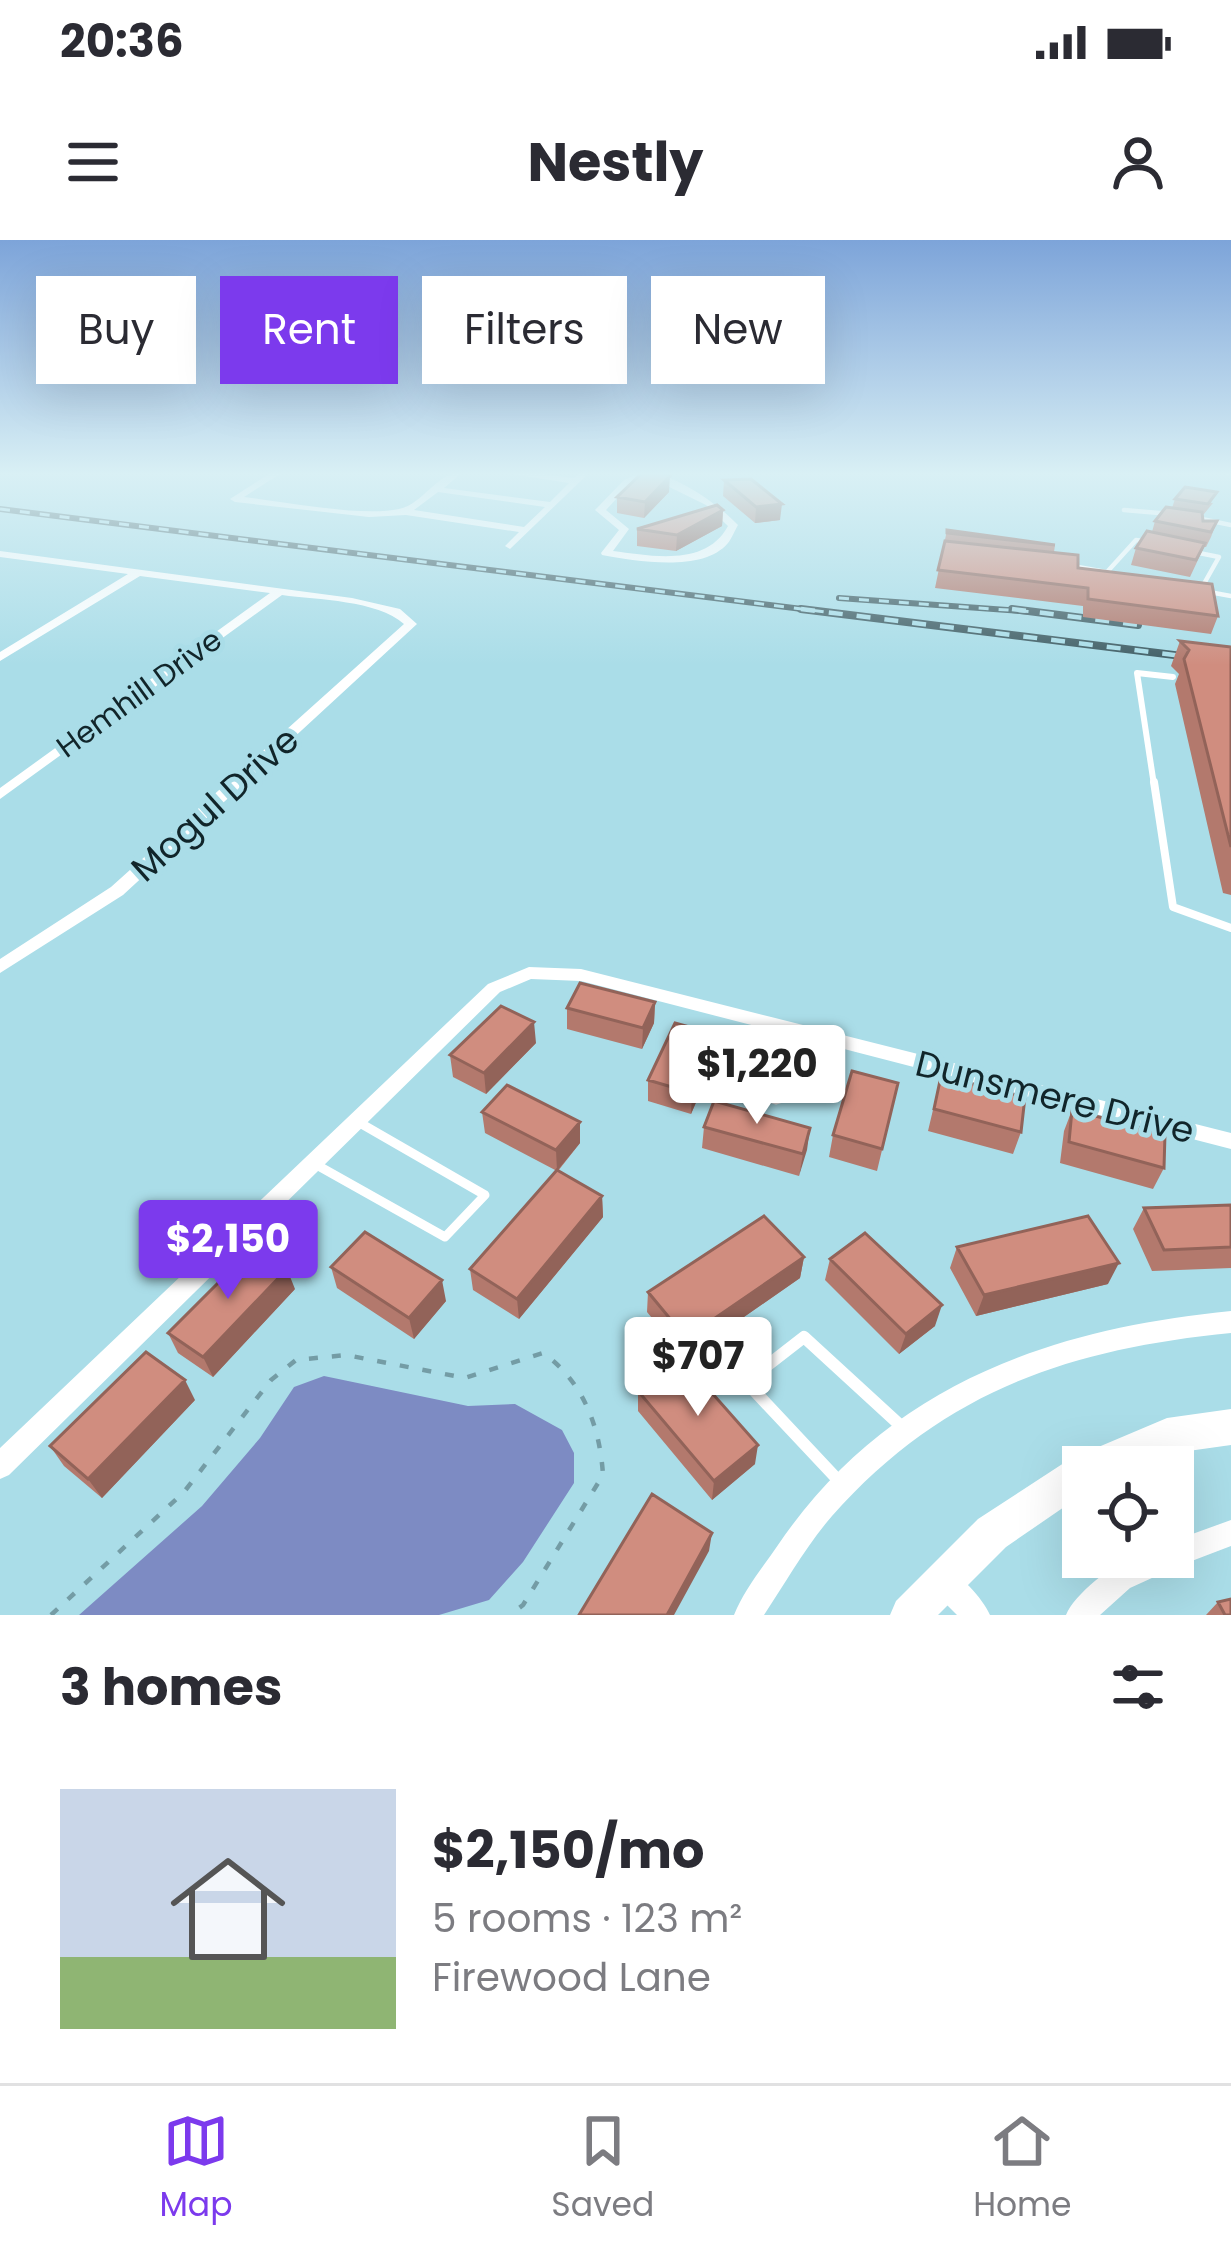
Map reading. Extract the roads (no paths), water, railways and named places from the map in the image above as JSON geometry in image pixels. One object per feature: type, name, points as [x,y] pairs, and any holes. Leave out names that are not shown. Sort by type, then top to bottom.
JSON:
[{"type":"street","points":[[510,546],[520,536]]},
{"type":"street","points":[[619,536],[607,553],[677,562],[730,536]]},
{"type":"street","points":[[1,555],[279,592]]},
{"type":"street","points":[[0,657],[137,573]]},
{"type":"street","name":"Mogul Drive","points":[[0,967],[117,891],[409,629],[410,620],[385,607],[279,592]]},
{"type":"street","name":"Hemhill Drive","points":[[0,794],[279,592]]},
{"type":"street","name":"Dunsmere Drive","points":[[357,1121],[494,988],[530,973],[580,975],[1231,1141]]},
{"type":"street","points":[[0,1466],[357,1121]]},
{"type":"street","points":[[748,1615],[822,1508],[931,1408],[1004,1371],[1080,1343],[1156,1327],[1231,1322]]},
{"type":"street","points":[[1143,1446],[1167,1436],[1231,1427]]},
{"type":"street","points":[[910,1615],[992,1534],[1062,1486]]},
{"type":"street","points":[[1194,1547],[1231,1533]]},
{"type":"street","points":[[1080,1615],[1120,1578]]},
{"type":"street","points":[[942,1580],[976,1615]]},
{"type":"lane","points":[[1108,572],[1136,540],[1157,544]]},
{"type":"lane","points":[[1178,548],[1219,557],[1200,591],[1231,596]]},
{"type":"lane","points":[[1055,563],[1130,577]]},
{"type":"lane","points":[[1173,677],[1137,673],[1173,907],[1231,928]]},
{"type":"lane","points":[[772,1025],[751,1082],[757,1094],[776,1100],[792,1095],[811,1035]]},
{"type":"lane","points":[[314,1163],[445,1237],[485,1195],[357,1121]]},
{"type":"lane","points":[[845,1487],[746,1382],[804,1337],[907,1431]]},
{"type":"water","points":[[324,1376],[468,1406],[515,1404],[562,1430],[574,1453],[574,1483],[523,1562],[489,1600],[439,1615],[79,1615],[202,1506],[260,1438],[294,1387]]},
{"type":"railway","points":[[218,536],[826,612]]},
{"type":"railway","points":[[839,598],[1035,612]]},
{"type":"railway","points":[[801,609],[1231,662]]},
{"type":"railway","points":[[1012,609],[1138,625]]}]
